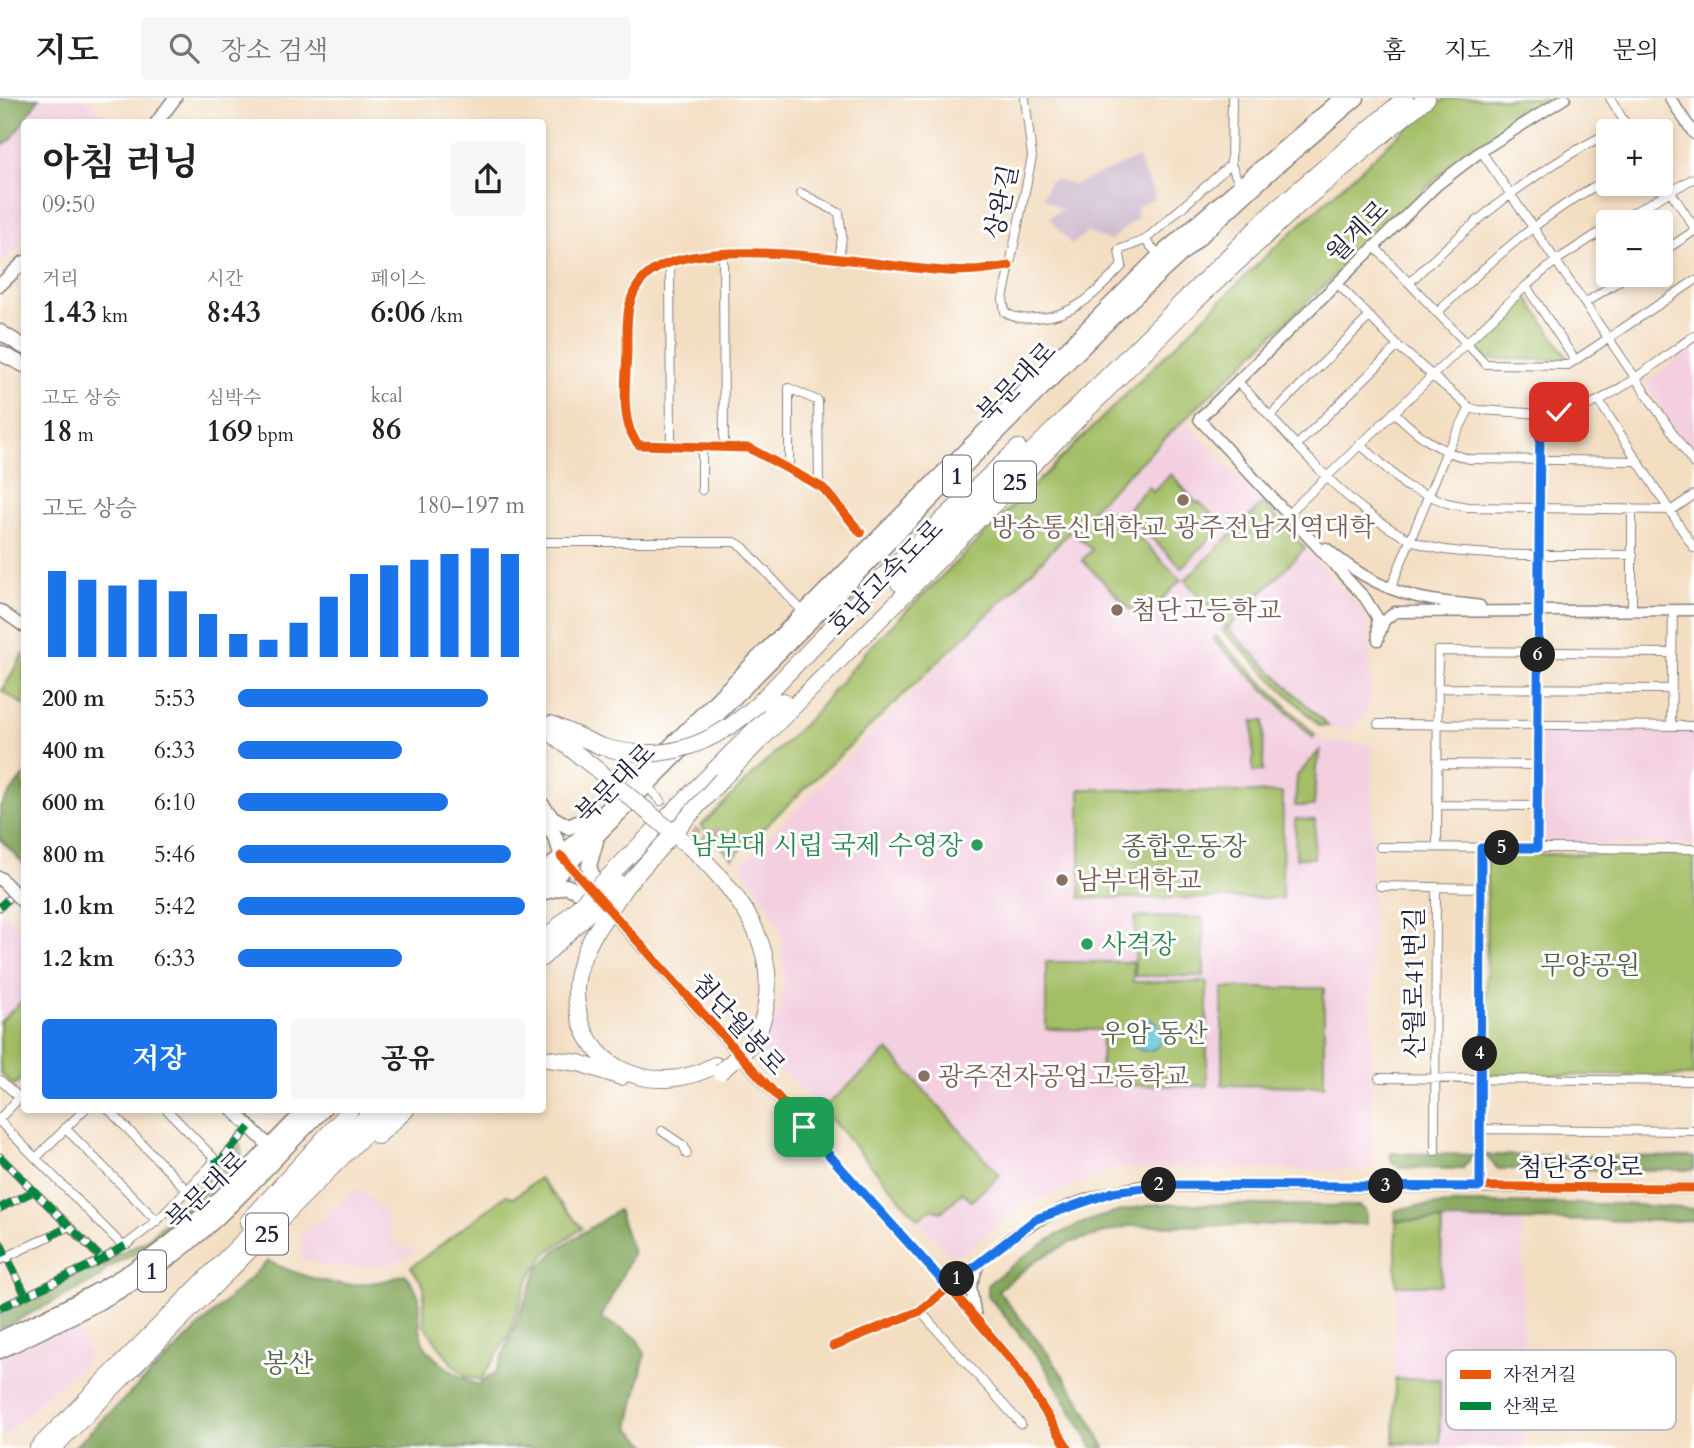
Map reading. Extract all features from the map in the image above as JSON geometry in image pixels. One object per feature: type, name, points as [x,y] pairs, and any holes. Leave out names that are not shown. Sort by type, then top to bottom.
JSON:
[{"type":"highway","name":"호남고속도로","points":[[546,953],[616,877],[1173,308],[1274,211],[1405,98]]},
{"type":"highway","name":"호남고속도로","points":[[616,877],[722,779],[1181,316],[1301,202],[1427,98]]},
{"type":"highway","points":[[546,720],[600,746],[629,753],[676,751],[711,740],[758,704],[855,603],[954,507],[1129,343],[1173,308]]},
{"type":"highway","points":[[546,730],[713,881],[732,904],[751,939],[759,973],[755,1014],[738,1045],[717,1069],[687,1085],[656,1087],[579,1063],[546,1059]]},
{"type":"highway","points":[[546,742],[598,776]]},
{"type":"highway","points":[[717,1069],[658,1081],[624,1072],[600,1054],[583,1026],[576,995],[581,961],[594,934],[625,887],[722,779]]},
{"type":"highway","name":"호남고속도로","points":[[546,940],[584,910]]},
{"type":"highway","points":[[193,1291],[222,1251],[347,1113]]},
{"type":"highway","name":"25","points":[[38,1448],[370,1113]]},
{"type":"highway","name":"25","points":[[53,1448],[386,1113]]},
{"type":"highway","points":[[264,1237],[305,1208],[403,1113]]},
{"type":"main road","points":[[159,119],[175,98]]},
{"type":"main road","name":"북문대로","points":[[546,887],[565,861],[803,612],[1240,186],[1342,98]]},
{"type":"main road","name":"북문대로","points":[[602,824],[647,786],[1113,317],[1164,260],[1357,98]]},
{"type":"main road","points":[[0,285],[21,265]]},
{"type":"main road","points":[[0,332],[21,346]]},
{"type":"main road","points":[[0,353],[21,364]]},
{"type":"main road","points":[[546,810],[551,817],[569,827],[590,817],[602,824],[590,852],[589,866],[592,881],[604,905]]},
{"type":"main road","points":[[546,822],[565,861]]},
{"type":"main road","points":[[546,841],[565,861]]},
{"type":"main road","name":"북문대로","points":[[546,873],[565,861]]},
{"type":"main road","points":[[0,878],[21,900]]},
{"type":"main road","points":[[546,891],[566,886],[604,905]]},
{"type":"main road","points":[[236,1113],[273,1150]]},
{"type":"main road","name":"북문대로","points":[[0,1351],[97,1303],[158,1267],[208,1226],[304,1113]]},
{"type":"main road","name":"북문대로","points":[[0,1339],[113,1281],[157,1253],[200,1218],[273,1150],[319,1113]]},
{"type":"street","name":"상완길","points":[[1025,98],[1032,157],[1003,299],[1006,312],[1020,319],[1064,314],[1085,302],[1122,265],[1119,250],[1146,240],[1231,164]]},
{"type":"street","points":[[1232,98],[1231,164],[1240,186]]},
{"type":"street","name":"월계로","points":[[1288,514],[1199,419],[1437,185],[1481,151],[1565,98]]},
{"type":"street","points":[[1610,98],[1623,119]]},
{"type":"street","points":[[1670,98],[1694,134]]},
{"type":"street","points":[[1409,283],[1455,237],[1510,192],[1565,155],[1596,139]]},
{"type":"street","points":[[1481,151],[1694,464]]},
{"type":"street","points":[[1673,191],[1694,178]]},
{"type":"street","points":[[1437,313],[1533,226],[1596,187]]},
{"type":"street","points":[[801,193],[839,213],[842,236],[839,261]]},
{"type":"street","points":[[1673,195],[1694,229],[1673,244]]},
{"type":"street","points":[[1639,210],[1664,196]]},
{"type":"street","points":[[1596,235],[1557,260],[1527,286],[1288,514],[1372,608],[1382,615],[1538,608],[1694,610]]},
{"type":"street","points":[[1146,240],[1164,260]]},
{"type":"street","points":[[1374,246],[1486,364],[1568,365],[1694,281]]},
{"type":"street","points":[[861,533],[819,485],[749,448],[639,445],[628,430],[627,323],[628,308],[637,287],[654,271],[670,264],[723,253],[946,271],[1009,266]]},
{"type":"street","points":[[723,253],[724,446]]},
{"type":"street","points":[[670,264],[671,447]]},
{"type":"street","points":[[1337,283],[1398,346],[1470,408],[1540,412],[1580,408],[1599,401],[1694,336]]},
{"type":"street","points":[[1527,286],[1575,360]]},
{"type":"street","points":[[1585,303],[1610,287]]},
{"type":"street","points":[[1271,415],[1369,317]]},
{"type":"street","points":[[1298,444],[1398,346]]},
{"type":"street","points":[[1237,381],[1327,476],[1378,522],[1412,538],[1443,550],[1633,555]]},
{"type":"street","points":[[789,468],[789,387],[818,401],[819,485]]},
{"type":"street","points":[[1599,401],[1672,510],[1694,548]]},
{"type":"street","points":[[1390,588],[1446,453],[1470,408]]},
{"type":"street","points":[[1394,412],[1418,436],[1446,453],[1469,459],[1638,461]]},
{"type":"street","points":[[1537,848],[1540,412]]},
{"type":"street","points":[[1360,444],[1389,473],[1428,497],[1467,507],[1672,510],[1694,495]]},
{"type":"street","points":[[702,446],[702,490]]},
{"type":"street","points":[[1632,509],[1632,609]]},
{"type":"street","points":[[1298,526],[1362,576],[1390,588],[1430,600],[1493,609]]},
{"type":"street","points":[[546,542],[735,542],[743,547],[803,612]]},
{"type":"street","points":[[1390,588],[1399,603],[1384,621],[1378,640],[1372,593],[1390,588]]},
{"type":"street","points":[[0,610],[21,625]]},
{"type":"street","points":[[1671,725],[1672,610]]},
{"type":"street","points":[[1437,848],[1438,651],[1672,653]]},
{"type":"street","points":[[1438,688],[1672,689]]},
{"type":"street","points":[[1378,724],[1694,726]]},
{"type":"street","points":[[1437,764],[1537,765]]},
{"type":"street","points":[[647,786],[660,801]]},
{"type":"street","points":[[1437,805],[1537,806]]},
{"type":"street","points":[[1380,847],[1694,849]]},
{"type":"street","points":[[1480,1187],[1481,848]]},
{"type":"street","name":"첨단월봉로","points":[[565,861],[1016,1366],[1068,1448]]},
{"type":"street","points":[[1380,886],[1481,888]]},
{"type":"street","name":"산월로41번길","points":[[1435,1151],[1436,887]]},
{"type":"street","points":[[0,907],[7,900]]},
{"type":"street","name":"산월로41번길","points":[[1379,1078],[1694,1081]]},
{"type":"street","points":[[0,1080],[21,1095]]},
{"type":"street","points":[[21,1097],[0,1120],[123,1246]]},
{"type":"street","points":[[36,1158],[81,1113]]},
{"type":"street","points":[[112,1113],[187,1190]]},
{"type":"street","points":[[170,1113],[213,1157],[213,1163]]},
{"type":"street","points":[[0,1308],[102,1259],[123,1246],[157,1221],[213,1163],[221,1160],[250,1127]]},
{"type":"street","points":[[65,1128],[157,1221]]},
{"type":"street","points":[[1480,1129],[1694,1131]]},
{"type":"street","points":[[662,1131],[684,1146],[687,1154]]},
{"type":"street","points":[[0,1157],[102,1259]]},
{"type":"street","name":"첨단중앙로","points":[[948,1287],[1036,1219],[1081,1201],[1143,1186],[1694,1188]]},
{"type":"street","points":[[0,1208],[34,1191]]},
{"type":"street","points":[[3,1259],[69,1227]]},
{"type":"street","points":[[0,1243],[3,1259],[26,1296]]},
{"type":"street","points":[[977,1321],[971,1287],[980,1261]]},
{"type":"street","points":[[834,1346],[920,1311],[948,1287]]},
{"type":"street","points":[[920,1311],[1021,1424]]},
{"type":"shaded area","points":[[39,98],[84,98],[110,119],[25,119]]},
{"type":"shaded area","points":[[21,124],[21,245],[0,264],[0,146],[11,139]]},
{"type":"shaded area","points":[[1137,158],[1156,198],[1137,207],[1137,218],[1110,241],[1087,232],[1072,245],[1049,218],[1062,209],[1043,198],[1049,182],[1054,179],[1074,185]]},
{"type":"shaded area","points":[[1694,347],[1694,456],[1645,383]]},
{"type":"shaded area","name":"남부대학교","points":[[1184,420],[1364,612],[1370,639],[1370,706],[1355,729],[1330,728],[1225,625],[1216,634],[1322,740],[1372,745],[1372,1170],[1116,1169],[1031,1202],[1028,1199],[960,1255],[948,1254],[822,1109],[760,1051],[779,1013],[784,980],[781,934],[763,896],[740,865]]},
{"type":"shaded area","points":[[1542,729],[1694,730],[1694,844],[1546,844],[1540,839]]},
{"type":"shaded area","points":[[3,913],[21,931],[21,1086],[16,1088],[0,1073],[0,916]]},
{"type":"shaded area","points":[[359,1188],[384,1211],[394,1242],[416,1252],[391,1264],[362,1268],[320,1265],[304,1259],[301,1256],[301,1234]]},
{"type":"shaded area","points":[[1395,1220],[1523,1220],[1523,1350],[1446,1350],[1446,1430],[1523,1430],[1523,1447],[1394,1447]]},
{"type":"shaded area","points":[[75,1324],[90,1357],[4,1436],[0,1429],[0,1358]]},
{"type":"green space","points":[[0,98],[39,98],[25,119],[21,119],[21,125],[11,140],[0,146]]},
{"type":"green space","points":[[1446,98],[1546,98],[1455,160],[1103,498],[1008,595],[732,858],[701,826],[813,715],[870,647],[1267,255],[1395,138]]},
{"type":"green space","points":[[1525,294],[1569,360],[1487,359],[1475,346]]},
{"type":"green space","points":[[1171,474],[1197,504],[1199,502],[1223,524],[1182,568],[1125,512],[1148,487],[1153,492]]},
{"type":"green space","points":[[1263,503],[1305,548],[1228,628],[1185,580]]},
{"type":"green space","points":[[1103,506],[1119,522],[1122,520],[1181,580],[1141,620],[1082,560],[1092,550],[1075,534]]},
{"type":"green space","points":[[1226,627],[1328,726],[1320,726],[1222,630]]},
{"type":"green space","points":[[1216,636],[1315,735],[1313,738],[1213,639]]},
{"type":"green space","points":[[21,658],[21,703],[2,691]]},
{"type":"green space","points":[[1253,721],[1264,721],[1263,771],[1253,772]]},
{"type":"green space","points":[[1321,749],[1316,767],[1314,806],[1295,806],[1297,776]]},
{"type":"green space","points":[[21,779],[21,861],[0,839],[0,806]]},
{"type":"green space","name":"종합운동장","points":[[1080,789],[1283,793],[1282,898],[1080,898]]},
{"type":"green space","points":[[1295,819],[1315,820],[1314,858],[1296,858]]},
{"type":"green space","name":"무양공원","points":[[1487,854],[1694,855],[1694,1076],[1486,1075]]},
{"type":"green space","points":[[1135,917],[1203,918],[1204,976],[1135,976]]},
{"type":"green space","name":"우암 동산","points":[[1046,962],[1133,962],[1133,982],[1207,982],[1207,1086],[1101,1085],[1102,1030],[1046,1029]]},
{"type":"green space","points":[[1222,988],[1324,988],[1324,1086],[1222,1085]]},
{"type":"green space","points":[[21,1002],[21,1078],[14,1086],[0,1073],[0,1022]]},
{"type":"green space","points":[[888,1050],[1000,1175],[971,1201],[963,1192],[941,1212],[932,1209],[918,1219],[822,1109]]},
{"type":"green space","points":[[240,1144],[242,1157],[152,1245],[107,1268],[100,1278],[0,1329],[0,1311],[147,1240]]},
{"type":"green space","points":[[1391,1153],[1474,1155],[1462,1169],[1400,1168],[1391,1161]]},
{"type":"green space","points":[[1485,1155],[1694,1157],[1694,1170],[1498,1169]]},
{"type":"green space","points":[[539,1178],[582,1228],[546,1253],[529,1278],[508,1336],[481,1380],[467,1377],[452,1364],[424,1325],[424,1286],[411,1267],[507,1195],[513,1198]]},
{"type":"green space","points":[[1461,1203],[1623,1204],[1694,1209],[1694,1221],[1395,1220],[1395,1211],[1401,1209]]},
{"type":"green space","points":[[1159,1204],[1360,1206],[1366,1211],[1366,1224],[1128,1226],[1069,1243],[1040,1258],[998,1290],[1049,1355],[1081,1402],[1105,1448],[1093,1448],[1042,1362],[988,1296],[988,1284],[1048,1240],[1086,1221]]},
{"type":"green space","name":"봉산","points":[[618,1210],[633,1253],[601,1318],[636,1337],[645,1354],[629,1427],[650,1448],[73,1448],[268,1261],[302,1275],[335,1283],[369,1283],[405,1274],[417,1291],[421,1336],[429,1352],[444,1366],[478,1385],[496,1372],[538,1269],[556,1250]]},
{"type":"green space","points":[[1396,1221],[1442,1221],[1441,1285],[1396,1285]]},
{"type":"green space","points":[[1395,1379],[1440,1379],[1440,1443],[1394,1443]]},
{"type":"water","points":[[1146,1019],[1157,1024],[1162,1035],[1157,1046],[1146,1051],[1135,1046],[1130,1035],[1135,1024]]},
{"type":"tunnel","points":[[685,820],[704,836],[721,832]]},
{"type":"marked path","points":[[0,907],[7,900]]},
{"type":"marked path","points":[[213,1163],[221,1160],[250,1127]]},
{"type":"marked path","points":[[0,1157],[102,1259]]},
{"type":"marked path","points":[[0,1208],[34,1191]]},
{"type":"marked path","points":[[50,1236],[69,1227]]},
{"type":"marked path","points":[[0,1243],[26,1296]]},
{"type":"marked path","points":[[0,1308],[99,1261],[129,1243]]},
{"type":"cycle path","points":[[861,533],[823,488],[749,448],[639,445],[628,425],[625,399],[627,320],[633,293],[644,278],[668,263],[702,255],[788,254],[945,271],[1009,266]]},
{"type":"cycle path","points":[[561,856],[943,1280],[1016,1366],[1068,1448]]},
{"type":"cycle path","points":[[833,1346],[920,1311],[1011,1235],[1036,1219],[1113,1192],[1167,1185],[1694,1188]]},
{"type":"place","name":"방송통신대학교 광주전남지역대학","points":[[1183,500]]},
{"type":"place","name":"첨단고등학교","points":[[1117,610]]},
{"type":"place","name":"남부대 시립 국제 수영장","points":[[977,845]]},
{"type":"place","name":"남부대학교","points":[[1062,880]]},
{"type":"place","name":"사격장","points":[[1087,944]]},
{"type":"place","name":"광주전자공업고등학교","points":[[924,1076]]},
{"type":"route","points":[[804,1127],[948,1287],[1011,1235],[1036,1219],[1081,1201],[1143,1186],[1480,1187],[1481,848],[1537,848],[1540,412],[1559,412]]}]
